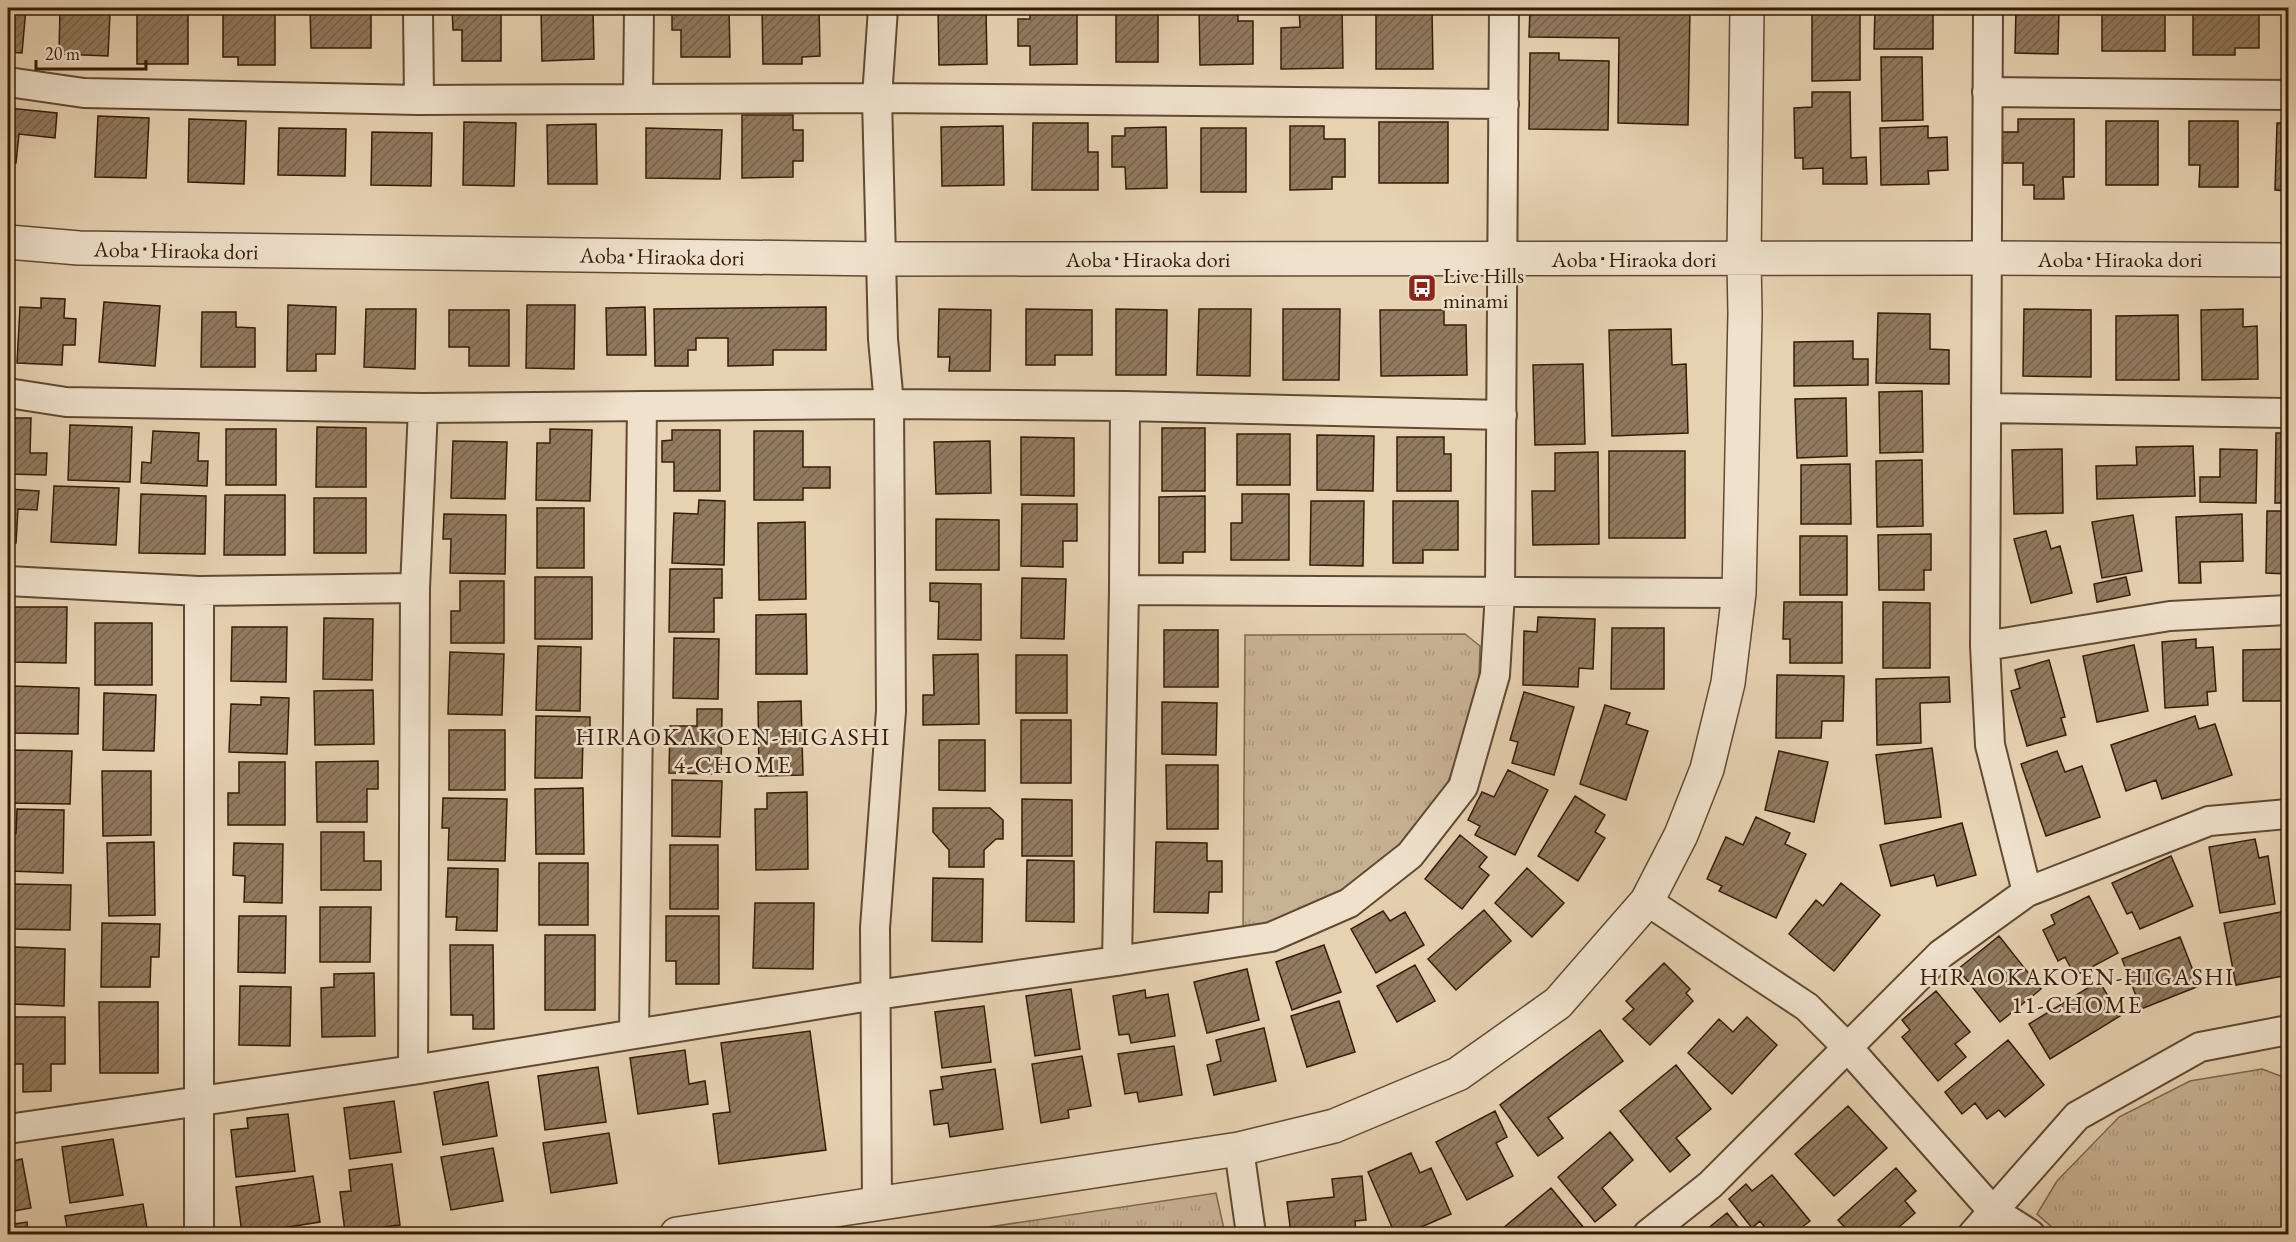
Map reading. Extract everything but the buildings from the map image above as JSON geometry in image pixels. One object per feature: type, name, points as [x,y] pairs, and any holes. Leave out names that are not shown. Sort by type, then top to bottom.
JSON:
[{"type":"street","points":[[418,8],[419,100]]},
{"type":"street","points":[[638,99],[639,8]]},
{"type":"street","points":[[877,1204],[875,928],[891,711],[889,404],[883,339],[877,98],[883,8]]},
{"type":"street","points":[[8,1129],[413,1070],[876,995],[1117,962],[1271,937],[1349,903],[1410,855],[1463,787],[1495,675],[1500,593],[1504,8]]},
{"type":"street","points":[[676,1234],[1239,1149],[1334,1126],[1458,1074],[1558,1003],[1647,901],[1681,835],[1707,769],[1728,683],[1739,593],[1745,314],[1747,8]]},
{"type":"street","points":[[1988,8],[1985,646],[1990,745],[2027,892]]},
{"type":"street","points":[[8,82],[84,93],[419,100],[877,98],[1504,104]]},
{"type":"street","points":[[1987,92],[2289,95]]},
{"type":"street","name":"Aoba･Hiraoka dori","points":[[8,242],[79,248],[881,259],[2289,260]]},
{"type":"street","points":[[8,393],[66,402],[423,408],[889,404],[1125,406],[1502,415]]},
{"type":"street","points":[[634,1033],[642,406]]},
{"type":"street","points":[[1117,962],[1125,406]]},
{"type":"street","points":[[413,1070],[415,588],[423,408]]},
{"type":"street","points":[[1986,408],[2289,413]]},
{"type":"street","points":[[8,581],[198,591],[415,588]]},
{"type":"street","points":[[1124,590],[1739,593]]},
{"type":"street","points":[[198,591],[198,1234]]},
{"type":"street","points":[[1985,646],[2170,616],[2289,610]]},
{"type":"street","points":[[1648,1234],[1710,1185],[1941,954],[2027,892],[2209,821],[2289,814]]},
{"type":"street","points":[[1647,901],[1807,1007],[1848,1048],[1992,1210],[2030,1234]]},
{"type":"street","points":[[1973,1234],[2077,1116],[2200,1047],[2289,1030]]},
{"type":"street","points":[[1239,1149],[1251,1234]]},
{"type":"green space","points":[[1465,634],[1480,646],[1479,678],[1464,735],[1444,794],[1416,835],[1359,883],[1300,920],[1243,932],[1245,635]]},
{"type":"green space","points":[[2262,1069],[2283,1077],[2283,1234],[2065,1234],[2054,1229],[2037,1214],[2057,1181],[2119,1117],[2190,1081]]},
{"type":"green space","points":[[1216,1193],[1225,1234],[942,1234]]},
{"type":"place","name":"Live Hills minami","points":[[1422,288]]},
{"type":"district","name":"HIRAOKAKOEN-HIGASHI 4-CHOME","points":[[733,751]]},
{"type":"district","name":"HIRAOKAKOEN-HIGASHI 11-CHOME","points":[[2077,991]]}]
